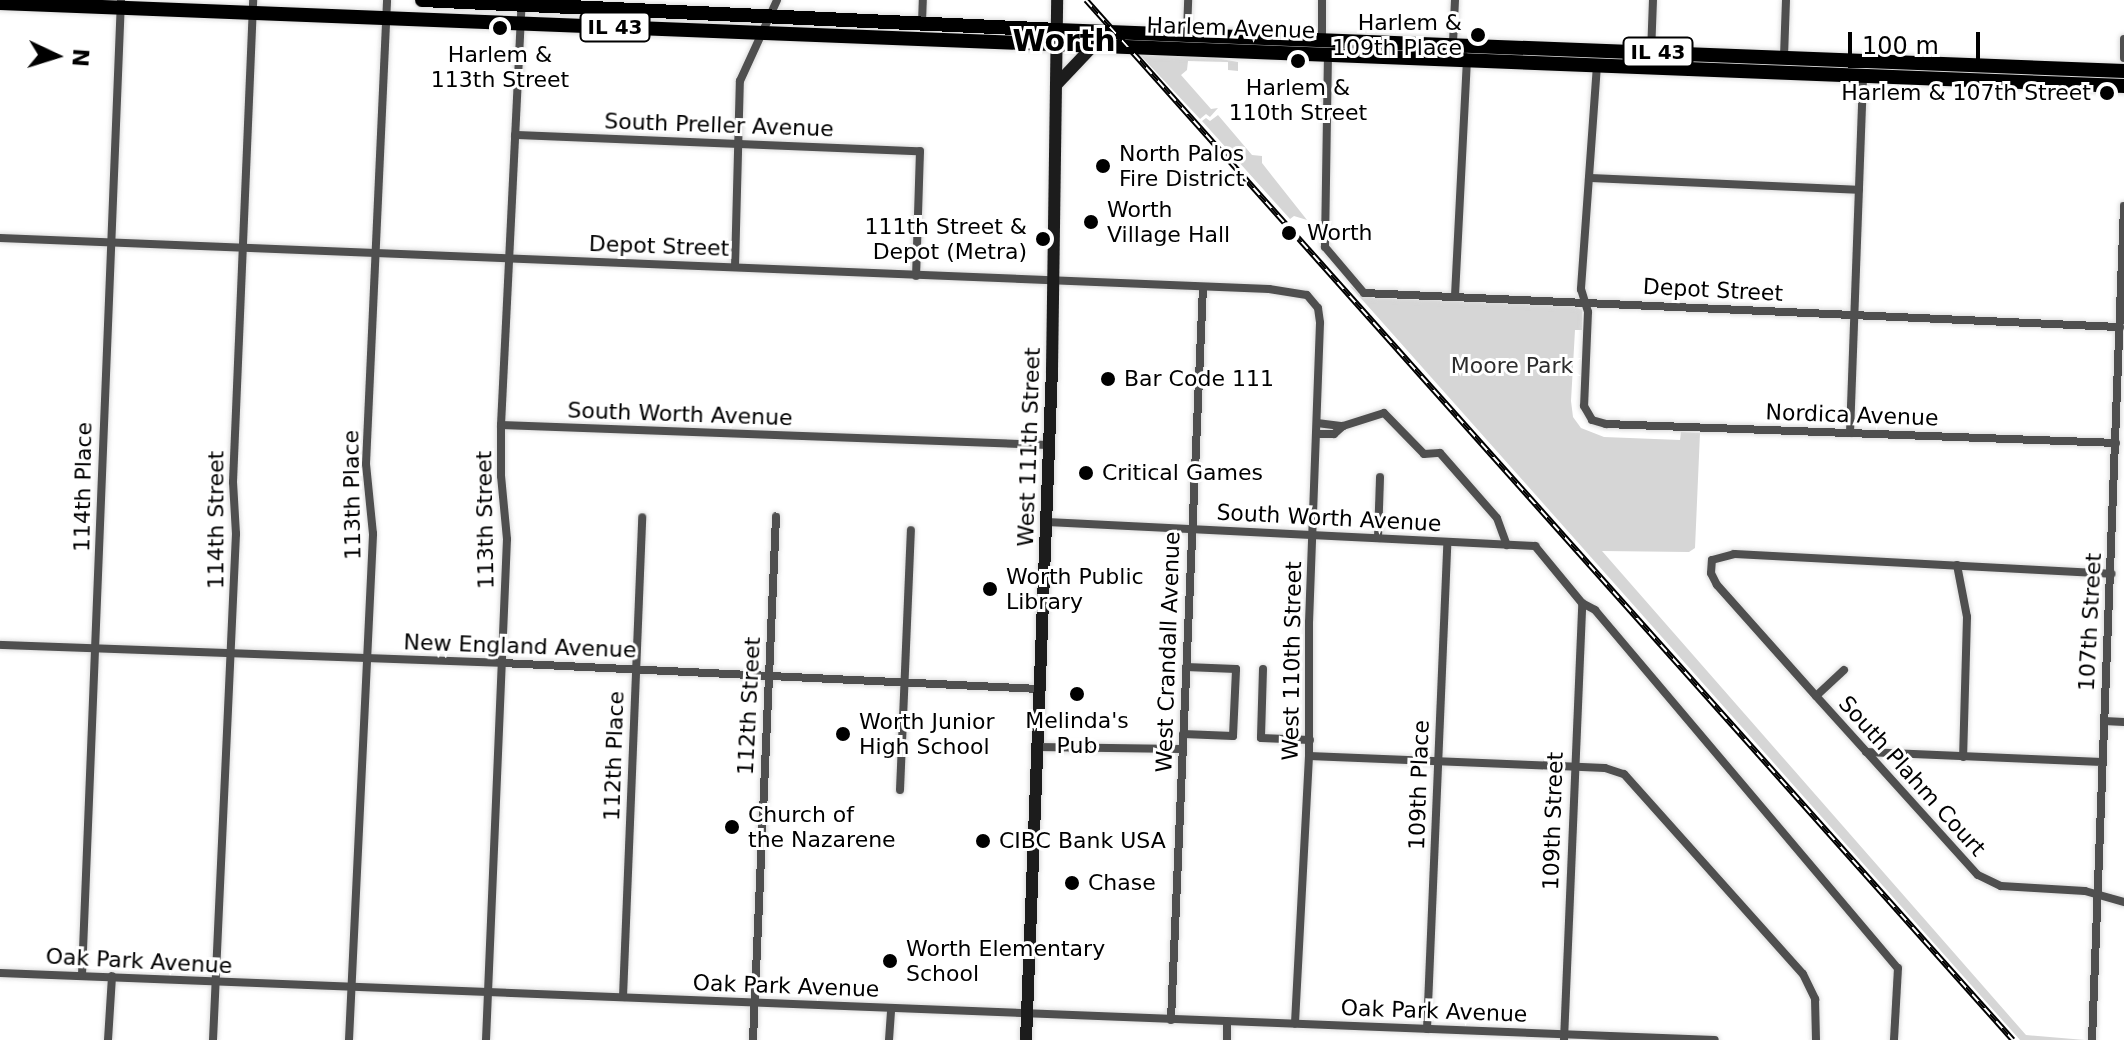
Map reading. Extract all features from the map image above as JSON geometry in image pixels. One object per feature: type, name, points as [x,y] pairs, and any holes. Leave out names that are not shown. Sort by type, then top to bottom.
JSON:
[{"type":"main road","name":"Harlem Avenue","points":[[422,0],[653,6],[922,30],[1057,37],[1187,33],[1453,43],[1651,59],[1863,68],[2124,86]]},
{"type":"main road","name":"West 111th Street","points":[[1026,1040],[1055,282],[1057,0]]},
{"type":"main road","name":"Harlem Avenue","points":[[0,3],[253,6],[387,18],[762,32],[922,30]]},
{"type":"main road","name":"Harlem Avenue","points":[[1057,37],[1094,45],[1597,64],[1651,59],[1784,57],[1863,68],[2124,71]]},
{"type":"main road","points":[[1057,84],[1094,45]]},
{"type":"street","name":"113th Place","points":[[349,1040],[373,534],[366,464],[387,0]]},
{"type":"street","points":[[735,267],[740,81],[777,0]]},
{"type":"street","points":[[922,30],[923,0]]},
{"type":"street","points":[[1187,33],[1188,0]]},
{"type":"street","points":[[1322,0],[1321,38],[1329,54]]},
{"type":"street","points":[[1455,0],[1453,43],[1467,59],[1455,296]]},
{"type":"street","points":[[1651,59],[1653,0]]},
{"type":"street","points":[[1784,57],[1786,0]]},
{"type":"street","name":"113th Street","points":[[486,1040],[507,539],[501,485],[501,425],[522,2]]},
{"type":"street","name":"114th Place","points":[[82,975],[120,3]]},
{"type":"street","name":"114th Street","points":[[213,1040],[236,534],[233,482],[253,6]]},
{"type":"street","points":[[2124,39],[2124,58]]},
{"type":"street","name":"Depot Street","points":[[1329,54],[1325,247],[1364,293],[2120,327]]},
{"type":"street","points":[[1585,301],[1581,289],[1597,64]]},
{"type":"street","points":[[1850,433],[1863,68]]},
{"type":"street","name":"South Preller Avenue","points":[[515,135],[920,151],[916,276]]},
{"type":"street","points":[[1589,178],[1859,190]]},
{"type":"street","name":"107th Street","points":[[2092,1040],[2116,443],[2120,413],[2124,206]]},
{"type":"street","name":"Depot Street","points":[[0,238],[1298,291],[1313,300]]},
{"type":"street","name":"West Crandall Avenue","points":[[1171,1020],[1203,287]]},
{"type":"street","name":"West 110th Street","points":[[1295,1024],[1310,740],[1320,323],[1313,300]]},
{"type":"street","name":"Nordica Avenue","points":[[1585,301],[1584,396],[1589,417],[1606,424],[2116,443]]},
{"type":"street","points":[[1316,434],[1334,434],[1343,426],[1384,413],[1424,454],[1440,453],[1497,518],[1507,545]]},
{"type":"street","points":[[1317,423],[1343,426]]},
{"type":"street","name":"South Worth Avenue","points":[[501,425],[1049,445]]},
{"type":"street","points":[[1378,538],[1380,477]]},
{"type":"street","name":"112th Place","points":[[623,997],[642,517]]},
{"type":"street","name":"112th Street","points":[[753,1040],[776,517]]},
{"type":"street","name":"South Worth Avenue","points":[[1046,522],[1535,546],[1582,603],[1595,610],[1898,968],[1894,1040]]},
{"type":"street","points":[[900,790],[911,530]]},
{"type":"street","name":"109th Place","points":[[1427,1029],[1447,542]]},
{"type":"street","points":[[2112,551],[2124,551]]},
{"type":"street","name":"South Plahm Court","points":[[1957,565],[1734,554],[1712,560],[1711,573],[1717,585],[1966,865],[1989,882],[2016,888],[2085,891],[2124,902]]},
{"type":"street","points":[[1963,757],[1967,617],[1957,565],[2111,574]]},
{"type":"street","name":"109th Street","points":[[1564,1037],[1582,603]]},
{"type":"street","name":"New England Avenue","points":[[0,645],[768,674],[1039,689]]},
{"type":"street","points":[[1183,734],[1233,736],[1236,669],[1186,667]]},
{"type":"street","points":[[1263,669],[1261,738],[1310,740]]},
{"type":"street","name":"South Plahm Court","points":[[1816,696],[1844,670]]},
{"type":"street","points":[[2104,721],[2124,722]]},
{"type":"street","points":[[1037,747],[1182,749]]},
{"type":"street","points":[[1866,752],[2102,762]]},
{"type":"street","points":[[1309,756],[1605,768],[1624,774],[1803,974],[1815,999],[1816,1040]]},
{"type":"street","name":"Oak Park Avenue","points":[[0,973],[1564,1037],[1715,1040]]},
{"type":"street","points":[[108,1040],[112,976]]},
{"type":"street","points":[[889,1040],[891,1009]]},
{"type":"street","points":[[1227,1022],[1227,1040]]},
{"type":"green space","points":[[1140,55],[1209,57],[1238,62],[1238,71],[1228,70],[1228,62],[1188,61],[1187,70],[1181,75],[1211,109],[1218,108],[1210,117],[1206,114],[1200,119]]},
{"type":"green space","points":[[1218,115],[1252,155],[1262,156],[1262,163],[1307,220],[1294,216],[1290,219],[1202,121],[1206,118],[1210,121]]},
{"type":"green space","name":"Moore Park","points":[[1350,286],[1373,298],[1574,306],[1582,310],[1582,330],[1575,330],[1571,401],[1573,417],[1581,428],[1604,437],[1680,440],[1681,432],[1700,433],[1695,548],[1689,552],[1602,551],[2026,1035],[2085,1040],[2020,1040]]},
{"type":"railway","points":[[1086,0],[2013,1040]]},
{"type":"place","name":"Harlem & 113th Street","points":[[500,28]]},
{"type":"place","name":"Harlem & 109th Place","points":[[1478,35]]},
{"type":"place","name":"Harlem & 110th Street","points":[[1298,61]]},
{"type":"place","name":"Harlem & 107th Street","points":[[2107,93]]},
{"type":"place","name":"North Palos Fire District","points":[[1103,166]]},
{"type":"place","name":"Worth Village Hall","points":[[1091,222]]},
{"type":"place","name":"Worth","points":[[1289,233]]},
{"type":"place","name":"111th Street & Depot (Metra)","points":[[1043,239]]},
{"type":"place","name":"Bar Code 111","points":[[1108,379]]},
{"type":"place","name":"Critical Games","points":[[1086,473]]},
{"type":"place","name":"Worth Public Library","points":[[990,589]]},
{"type":"place","name":"Melinda's Pub","points":[[1077,694]]},
{"type":"place","name":"Worth Junior High School","points":[[843,734]]},
{"type":"place","name":"Church of the Nazarene","points":[[732,827]]},
{"type":"place","name":"CIBC Bank USA","points":[[983,841]]},
{"type":"place","name":"Chase","points":[[1072,883]]},
{"type":"place","name":"Worth Elementary School","points":[[890,961]]},
{"type":"district","name":"Worth","points":[[1064,41]]}]
